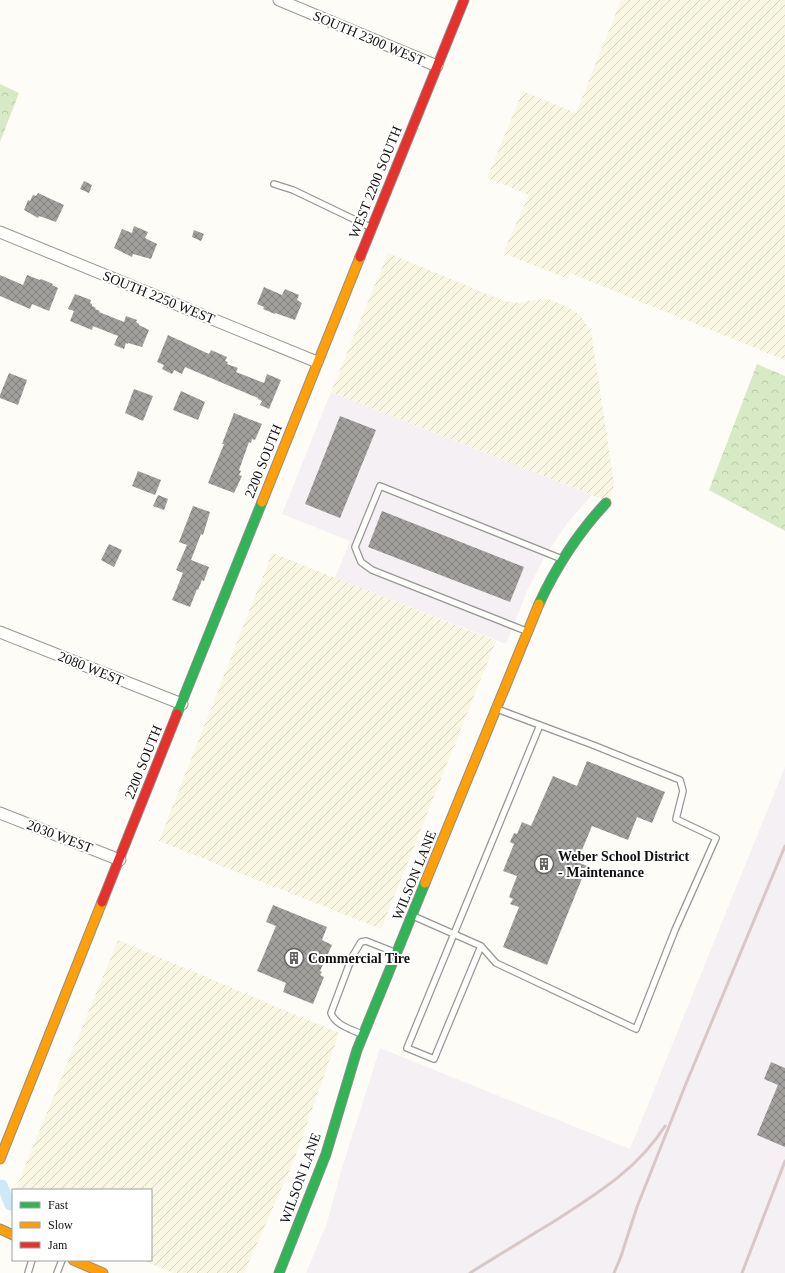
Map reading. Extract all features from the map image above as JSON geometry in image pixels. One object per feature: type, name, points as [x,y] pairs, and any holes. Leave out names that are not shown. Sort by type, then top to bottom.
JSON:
[{"type":"street","name":"SOUTH 2300 WEST","points":[[279,0],[437,66]]},
{"type":"street","name":"WEST 2200 SOUTH","points":[[312,375],[464,0]]},
{"type":"street","name":"SOUTH 2250 WEST","points":[[0,232],[317,362]]},
{"type":"street","name":"2200 SOUTH","points":[[0,1159],[312,375]]},
{"type":"street","name":"WILSON LANE","points":[[280,1273],[326,1154],[351,1068],[363,1035],[528,632],[551,579],[563,559],[594,515],[606,503]]},
{"type":"street","name":"2080 WEST","points":[[0,632],[182,704]]},
{"type":"street","name":"2030 WEST","points":[[0,813],[120,860]]},
{"type":"street","points":[[0,1229],[12,1234]]},
{"type":"street","points":[[75,1261],[104,1273]]},
{"type":"lane","points":[[274,184],[293,190],[372,228]]},
{"type":"lane","points":[[528,632],[372,570],[361,562],[355,547],[380,486],[563,559]]},
{"type":"lane","points":[[412,916],[480,946],[496,963],[636,1029],[675,930],[716,838],[676,819],[683,791],[680,780],[594,745],[496,709]]},
{"type":"lane","points":[[480,946],[434,1059],[407,1048],[540,725]]},
{"type":"lane","points":[[363,1035],[339,1023],[333,1018],[331,1013],[352,957],[358,945],[361,942],[366,941],[397,953]]},
{"type":"lane","points":[[28,1273],[32,1261]]},
{"type":"lane","points":[[57,1273],[62,1261]]},
{"type":"shaded area","points":[[621,0],[785,0],[785,360],[570,273],[568,279],[503,253],[529,195],[487,178],[523,91],[576,113]]},
{"type":"shaded area","points":[[388,253],[504,301],[519,303],[548,299],[568,307],[580,315],[591,331],[614,483],[610,502],[331,392]]},
{"type":"shaded area","points":[[331,392],[592,495],[568,522],[546,554],[527,591],[506,644],[335,578],[350,541],[282,514]]},
{"type":"shaded area","points":[[272,553],[496,641],[381,929],[159,841]]},
{"type":"shaded area","points":[[785,767],[785,1273],[306,1273],[327,1223],[341,1171],[380,1048],[630,1149]]},
{"type":"shaded area","points":[[118,940],[339,1033],[294,1160],[244,1273],[173,1273],[144,1261],[152,1261],[152,1189],[15,1189]]},
{"type":"green space","points":[[0,84],[19,93],[0,142]]},
{"type":"green space","points":[[757,364],[785,376],[785,531],[709,490]]},
{"type":"building","points":[[84,181],[92,185],[89,193],[80,189]]},
{"type":"building","points":[[38,193],[64,205],[56,222],[39,216],[38,218],[24,210],[28,200],[30,201],[33,195],[36,196]]},
{"type":"building","points":[[134,226],[148,232],[145,238],[157,244],[151,259],[133,254],[132,257],[114,248],[122,229],[132,233]]},
{"type":"building","points":[[194,230],[204,234],[201,241],[192,237]]},
{"type":"building","points":[[0,275],[23,285],[27,275],[53,284],[52,285],[58,288],[49,311],[32,304],[30,309],[0,296]]},
{"type":"building","points":[[264,287],[282,295],[285,289],[299,295],[297,300],[302,303],[295,320],[263,309],[264,307],[257,304]]},
{"type":"building","points":[[75,294],[91,300],[90,303],[92,306],[100,311],[99,312],[124,322],[126,316],[137,320],[136,322],[139,325],[149,330],[142,347],[126,343],[124,349],[114,345],[118,336],[93,326],[92,330],[70,321],[74,311],[68,309]]},
{"type":"building","points":[[168,335],[209,354],[211,350],[227,357],[225,361],[228,362],[227,364],[238,368],[236,372],[264,383],[267,374],[281,380],[269,409],[260,405],[262,401],[258,398],[185,367],[182,374],[174,370],[172,374],[162,369],[164,365],[157,362]]},
{"type":"building","points":[[9,373],[27,380],[18,405],[0,398]]},
{"type":"building","points":[[134,389],[153,396],[143,421],[125,413]]},
{"type":"building","points":[[181,391],[205,402],[198,420],[173,410]]},
{"type":"building","points":[[234,413],[262,424],[255,440],[252,439],[251,443],[249,442],[239,470],[241,471],[239,475],[242,476],[234,493],[208,483],[224,444],[222,444]]},
{"type":"building","points":[[340,416],[376,430],[340,518],[305,504]]},
{"type":"building","points":[[138,471],[161,480],[155,495],[132,486]]},
{"type":"building","points":[[158,495],[168,499],[164,510],[153,506]]},
{"type":"building","points":[[193,506],[210,512],[203,535],[201,534],[191,560],[209,567],[204,581],[202,580],[198,590],[197,589],[190,607],[172,600],[183,573],[176,570],[187,545],[179,542]]},
{"type":"building","points":[[382,511],[524,567],[510,602],[368,547]]},
{"type":"building","points":[[109,544],[122,550],[114,567],[101,560]]},
{"type":"building","name":"Weber School District - Maintenance","points":[[587,761],[665,792],[652,823],[637,817],[628,840],[592,826],[577,862],[587,866],[547,965],[503,947],[519,907],[510,904],[513,899],[509,897],[517,876],[503,871],[514,844],[510,842],[514,833],[517,834],[522,822],[531,826],[553,776],[577,786]]},
{"type":"building","name":"Commercial Tire","points":[[273,905],[327,927],[322,940],[332,945],[320,971],[322,972],[320,975],[324,977],[313,1004],[283,992],[286,983],[257,971],[276,926],[266,922]]},
{"type":"building","points":[[771,1062],[785,1068],[785,1147],[757,1135],[778,1085],[764,1079]]},
{"type":"waterway","points":[[2,1185],[10,1205]]},
{"type":"railway","points":[[620,1259],[637,1207],[685,1086],[785,846]]},
{"type":"railway","points":[[470,1273],[569,1212],[615,1180],[642,1155],[665,1126]]},
{"type":"railway","points":[[742,1273],[785,1161]]},
{"type":"railway","points":[[614,1273],[622,1254]]},
{"type":"traffic: fast","points":[[177,714],[262,502]]},
{"type":"traffic: fast","points":[[539,604],[568,551],[586,526],[606,503]]},
{"type":"traffic: fast","points":[[279,1273],[326,1154],[357,1050],[425,883]]},
{"type":"traffic: slow","points":[[262,502],[360,257]]},
{"type":"traffic: slow","points":[[425,883],[539,604]]},
{"type":"traffic: slow","points":[[0,1159],[102,902]]},
{"type":"traffic: slow","points":[[0,1229],[12,1235]]},
{"type":"traffic: slow","points":[[75,1261],[103,1273]]},
{"type":"traffic: jam","points":[[360,257],[464,0]]},
{"type":"traffic: jam","points":[[102,902],[177,714]]},
{"type":"place","name":"Weber School District - Maintenance","points":[[544,864]]},
{"type":"place","name":"Commercial Tire","points":[[294,958]]}]
